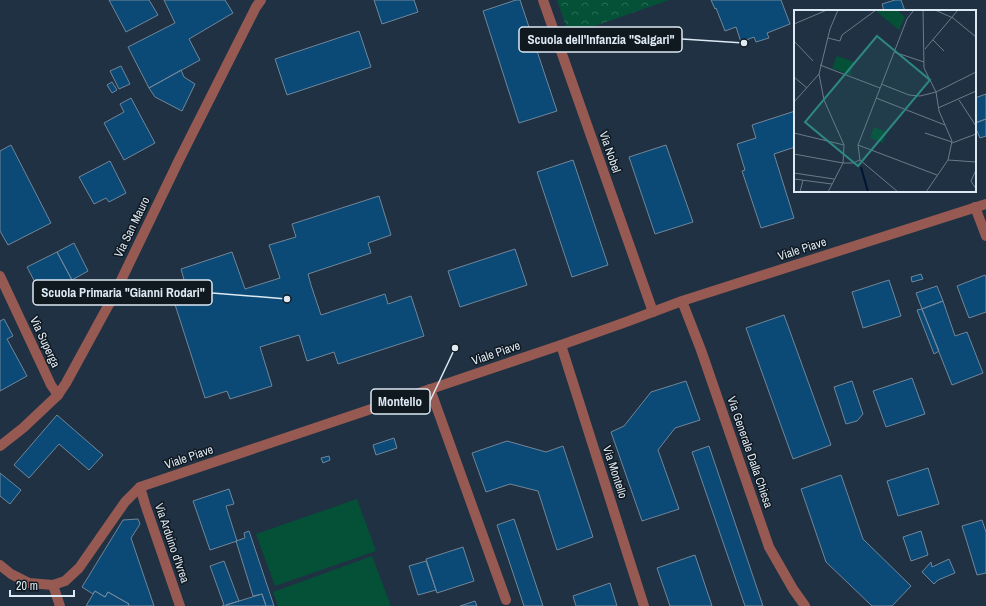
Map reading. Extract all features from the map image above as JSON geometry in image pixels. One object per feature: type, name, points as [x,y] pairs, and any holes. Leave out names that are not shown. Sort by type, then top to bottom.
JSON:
[{"type":"street","name":"Via San Mauro","points":[[0,446],[58,395],[66,383],[114,295],[178,160],[261,0]]},
{"type":"street","name":"Via Nobel","points":[[543,0],[653,312]]},
{"type":"street","name":"Viale Piave","points":[[53,585],[65,580],[79,568],[125,502],[140,487],[561,345],[682,301],[986,204]]},
{"type":"street","points":[[975,207],[986,236]]},
{"type":"street","name":"Via Superga","points":[[0,276],[51,385],[58,395]]},
{"type":"street","name":"Via Generale Dalla Chiesa","points":[[682,301],[701,350],[769,547],[793,589],[805,606]]},
{"type":"street","name":"Via Montello","points":[[561,345],[644,606]]},
{"type":"street","points":[[430,389],[506,600]]},
{"type":"street","name":"Via Arduino d'Ivrea","points":[[140,487],[180,606]]},
{"type":"street","points":[[0,565],[11,574],[29,584],[53,585],[60,606]]},
{"type":"green space","points":[[557,0],[669,0],[569,35]]},
{"type":"green space","points":[[357,499],[376,551],[275,586],[256,534]]},
{"type":"green space","points":[[372,556],[391,606],[278,606],[273,592]]},
{"type":"building","points":[[109,0],[149,0],[158,15],[126,32]]},
{"type":"building","points":[[164,0],[225,0],[233,13],[189,39],[200,60],[149,88],[128,47],[175,23]]},
{"type":"building","points":[[374,0],[414,0],[418,12],[382,24]]},
{"type":"building","points":[[520,0],[557,111],[519,123],[483,11]]},
{"type":"building","points":[[711,0],[781,0],[790,24],[767,33],[769,38],[756,42],[754,37],[741,42],[736,27],[725,31],[716,8],[715,9]]},
{"type":"building","points":[[895,0],[901,0],[905,10],[884,10],[882,4]]},
{"type":"building","points":[[359,31],[371,67],[287,95],[275,59]]},
{"type":"building","points":[[121,66],[130,84],[119,89],[110,71]]},
{"type":"building","points":[[181,70],[184,77],[195,84],[182,111],[155,97],[149,88]]},
{"type":"building","points":[[112,82],[117,90],[112,93],[107,85]]},
{"type":"building","points":[[986,94],[986,119],[976,123],[976,98]]},
{"type":"building","points":[[131,98],[155,143],[124,160],[104,123],[124,112],[120,104]]},
{"type":"building","points":[[794,111],[794,147],[774,154],[794,218],[761,228],[742,171],[745,170],[737,144],[756,138],[752,125]]},
{"type":"building","points":[[986,119],[986,136],[980,138],[976,131],[976,123]]},
{"type":"building","points":[[11,145],[51,223],[8,245],[0,231],[0,151]]},
{"type":"building","points":[[666,145],[693,222],[655,234],[629,157]]},
{"type":"building","points":[[573,160],[608,265],[572,277],[537,172]]},
{"type":"building","points":[[110,161],[126,193],[109,202],[106,198],[94,204],[79,177]]},
{"type":"building","points":[[379,196],[391,235],[368,243],[371,253],[308,274],[311,285],[321,315],[385,294],[388,304],[411,296],[424,336],[338,364],[334,352],[307,361],[299,335],[260,347],[272,386],[230,399],[227,391],[205,398],[171,292],[186,287],[181,269],[232,252],[245,289],[280,278],[269,245],[296,237],[292,224]]},
{"type":"building","points":[[74,243],[88,271],[72,280],[57,252]]},
{"type":"building","points":[[515,249],[527,285],[460,307],[448,271]]},
{"type":"building","points":[[57,252],[72,280],[50,291],[48,288],[40,292],[27,267]]},
{"type":"building","points":[[921,274],[923,279],[912,282],[911,277]]},
{"type":"building","points":[[985,275],[986,312],[969,318],[957,286]]},
{"type":"building","points":[[889,280],[901,316],[863,328],[852,292]]},
{"type":"building","points":[[937,286],[943,301],[922,309],[916,293]]},
{"type":"building","points":[[943,301],[955,336],[967,332],[983,373],[952,385],[922,309]]},
{"type":"building","points":[[922,309],[939,351],[934,354],[917,310]]},
{"type":"building","points":[[784,315],[831,445],[793,459],[746,328]]},
{"type":"building","points":[[4,319],[13,336],[7,339],[27,376],[0,391],[0,321]]},
{"type":"building","points":[[912,378],[925,414],[886,427],[873,391]]},
{"type":"building","points":[[686,381],[700,420],[675,428],[658,450],[679,509],[642,521],[611,432],[624,426],[651,392]]},
{"type":"building","points":[[852,381],[863,414],[857,421],[846,424],[834,387]]},
{"type":"building","points":[[57,415],[103,455],[89,470],[59,444],[29,478],[14,465]]},
{"type":"building","points":[[394,438],[397,448],[376,455],[373,445]]},
{"type":"building","points":[[507,441],[546,452],[563,446],[593,537],[557,550],[538,491],[510,484],[486,492],[472,453]]},
{"type":"building","points":[[709,446],[763,606],[745,606],[692,452]]},
{"type":"building","points":[[329,456],[330,460],[323,463],[321,458]]},
{"type":"building","points":[[928,468],[939,504],[898,516],[887,481]]},
{"type":"building","points":[[0,473],[21,490],[10,504],[0,496]]},
{"type":"building","points":[[841,475],[863,539],[911,586],[892,606],[872,606],[826,562],[801,489]]},
{"type":"building","points":[[229,489],[234,504],[226,506],[237,541],[210,550],[193,501]]},
{"type":"building","points":[[138,519],[140,524],[131,538],[154,606],[128,606],[129,604],[108,592],[105,597],[95,591],[93,594],[82,587],[123,520]]},
{"type":"building","points":[[514,519],[543,606],[524,606],[497,525]]},
{"type":"building","points":[[982,520],[986,532],[986,573],[977,575],[962,526]]},
{"type":"building","points":[[249,531],[274,606],[266,606],[262,594],[253,596],[236,541],[245,538],[244,533]]},
{"type":"building","points":[[921,531],[928,555],[911,561],[903,537]]},
{"type":"building","points":[[463,547],[474,581],[437,593],[426,559]]},
{"type":"building","points":[[695,555],[712,606],[670,606],[657,568]]},
{"type":"building","points":[[949,559],[955,573],[938,580],[934,584],[922,572],[931,562],[932,567]]},
{"type":"building","points":[[224,561],[239,601],[222,606],[224,605],[210,566]]},
{"type":"building","points":[[426,561],[436,590],[418,595],[409,566]]},
{"type":"building","points":[[610,583],[617,606],[576,606],[573,596]]},
{"type":"building","points":[[95,591],[105,597],[108,592],[129,604],[128,606],[86,606]]},
{"type":"building","points":[[262,594],[266,606],[226,606],[226,605]]},
{"type":"building","points":[[475,601],[477,606],[460,606]]},
{"type":"place","name":"Scuola dell'Infanzia \"Salgari\"","points":[[744,43]]},
{"type":"place","name":"Scuola Primaria \"Gianni Rodari\"","points":[[287,299]]},
{"type":"place","name":"Montello","points":[[455,348]]}]
